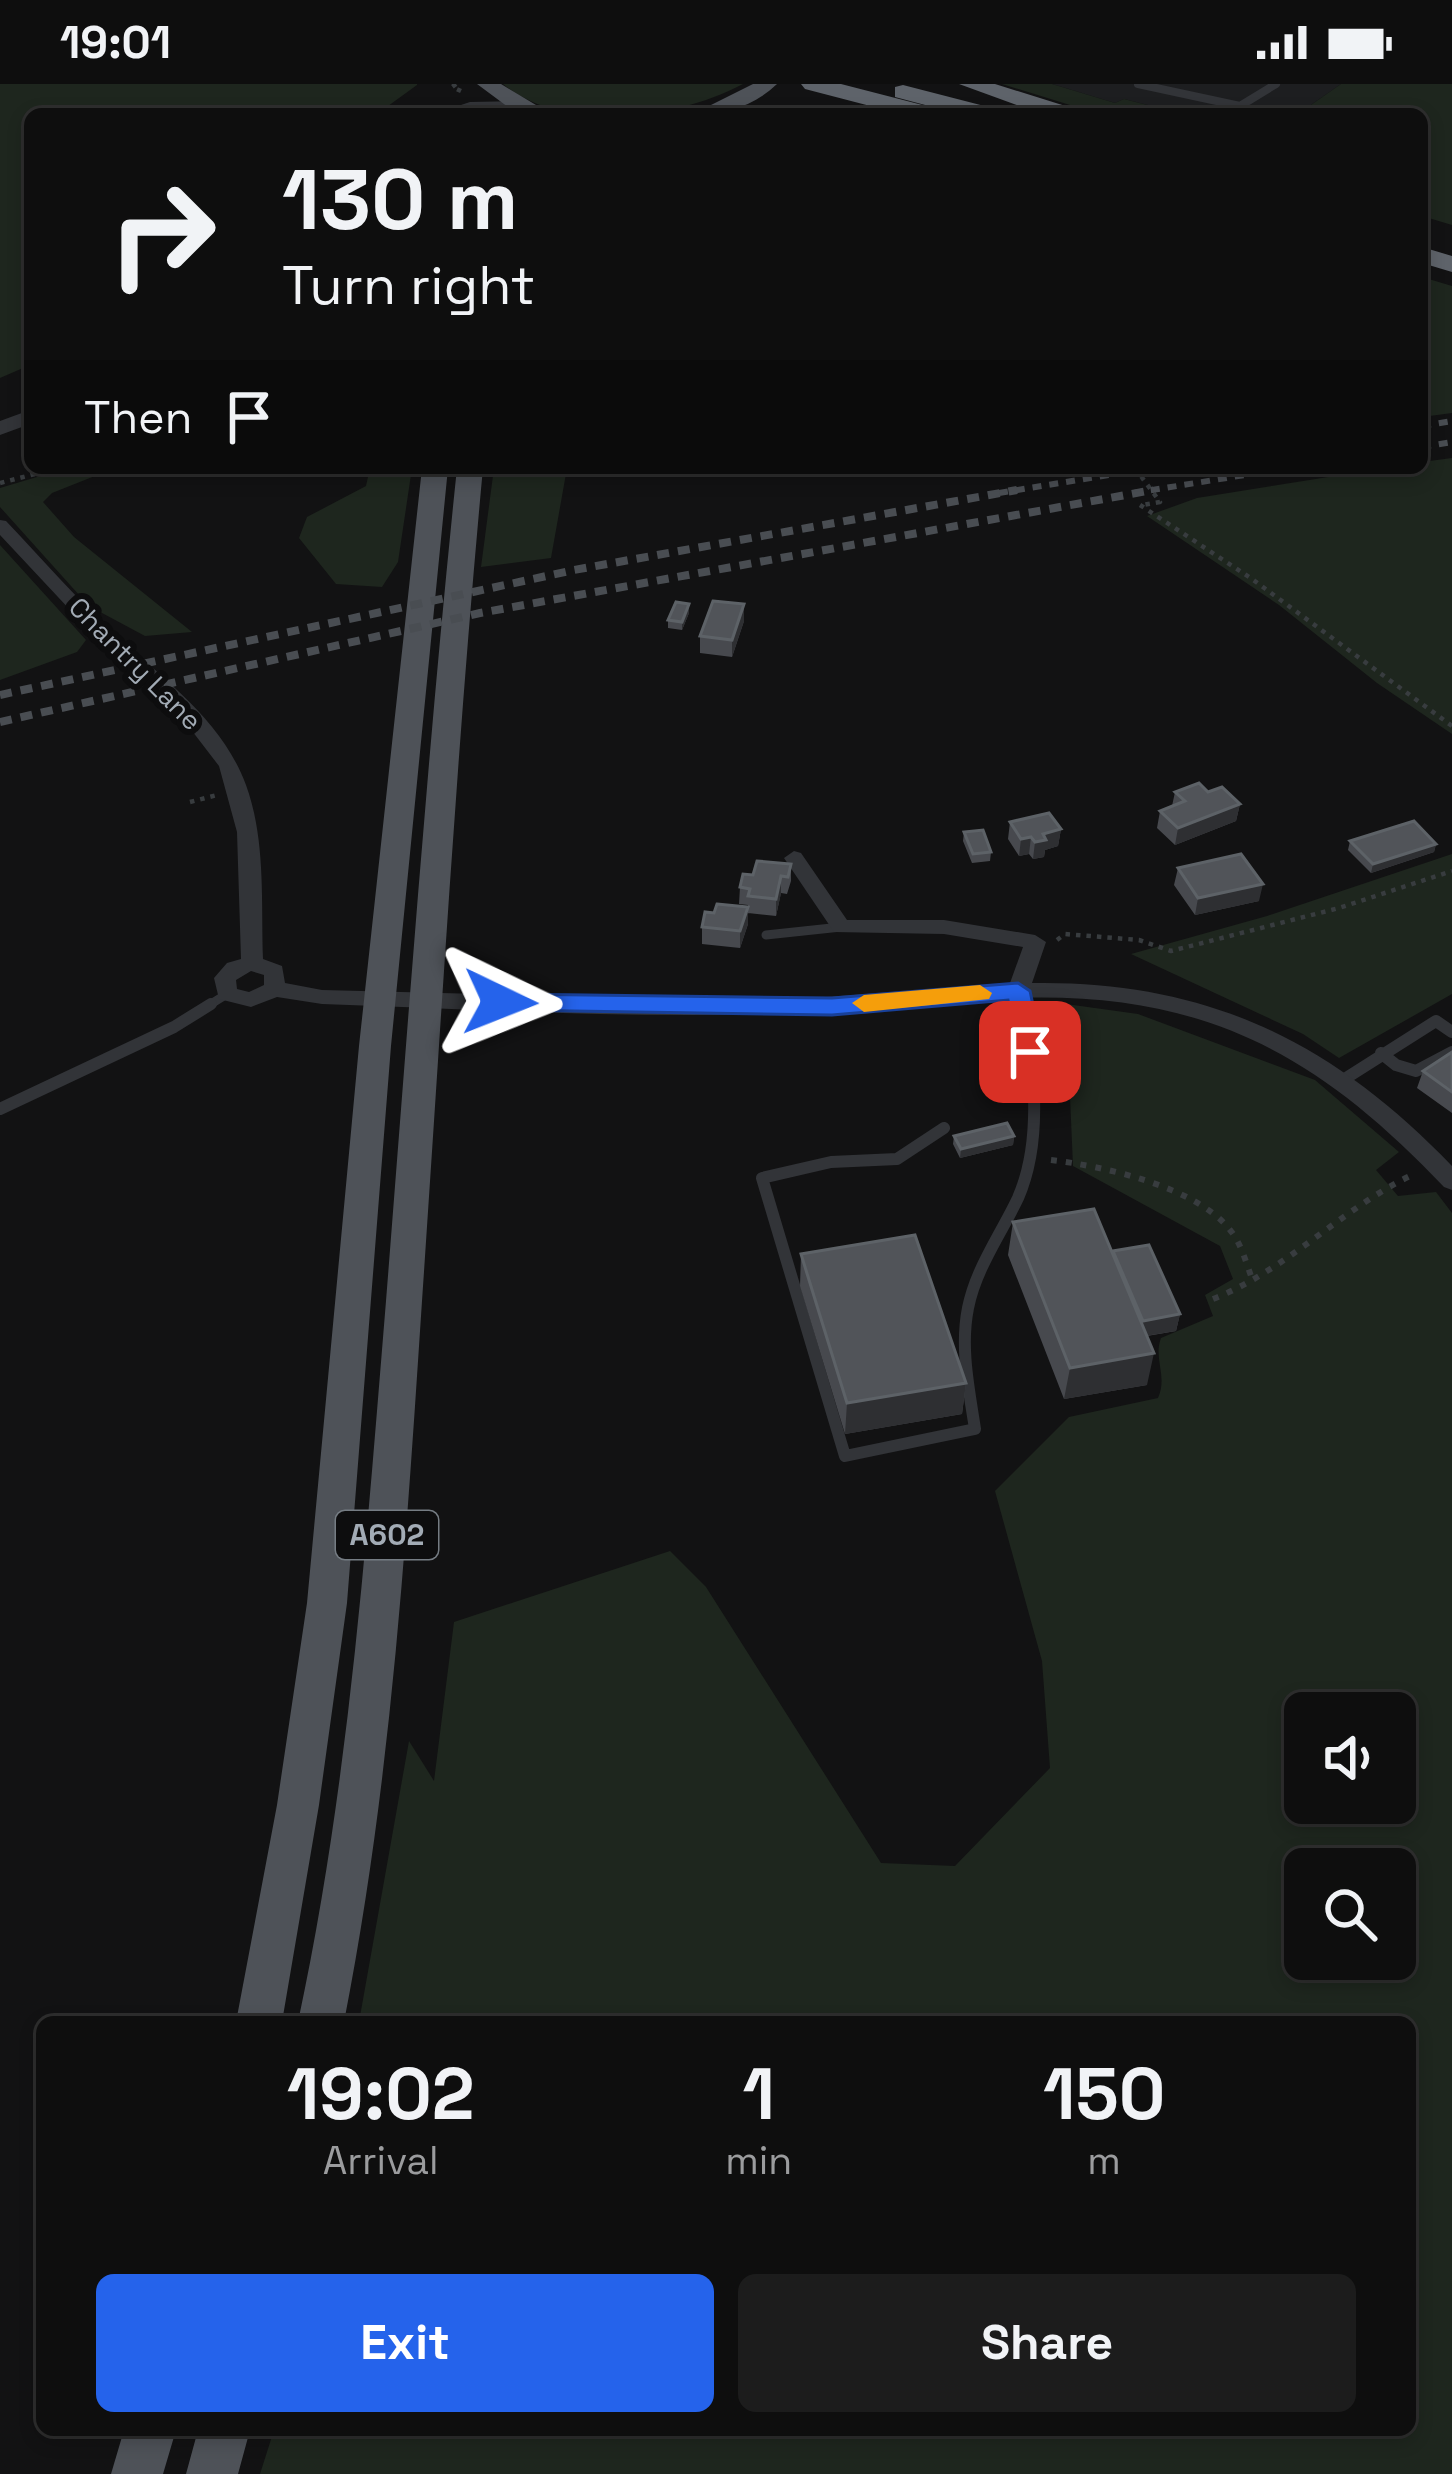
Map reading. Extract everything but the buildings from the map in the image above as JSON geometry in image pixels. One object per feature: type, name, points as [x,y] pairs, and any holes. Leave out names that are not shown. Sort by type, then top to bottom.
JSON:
[{"type":"highway","points":[[873,84],[964,108]]},
{"type":"highway","points":[[971,84],[1047,108]]},
{"type":"highway","points":[[818,85],[906,108]]},
{"type":"main road","points":[[487,84],[526,108]]},
{"type":"main road","points":[[720,108],[767,84]]},
{"type":"main road","name":"A602","points":[[260,2016],[298,1805],[326,1603],[410,679],[434,474]]},
{"type":"main road","name":"A602","points":[[322,2016],[347,1895],[377,1669],[449,670],[469,474]]},
{"type":"main road","points":[[136,2474],[148,2436]]},
{"type":"main road","points":[[212,2474],[222,2436]]},
{"type":"street","points":[[428,108],[473,84]]},
{"type":"street","name":"Chantry Lane","points":[[0,525],[107,637],[181,703],[218,751],[238,790],[250,880],[252,963]]},
{"type":"street","points":[[794,858],[841,928],[944,927],[1036,942],[1018,991]]},
{"type":"street","points":[[275,989],[274,970],[252,963],[229,972],[223,983],[227,994],[251,1000],[275,989],[322,997],[702,1008],[832,1006],[1050,989],[1142,1000],[1210,1018],[1294,1049],[1343,1080],[1444,1173]]},
{"type":"lane","points":[[1126,84],[1240,106],[1276,84]]},
{"type":"lane","points":[[766,935],[841,928]]},
{"type":"lane","points":[[944,1128],[897,1159],[831,1162],[762,1178],[845,1456],[975,1429],[966,1316],[975,1279],[1025,1181],[1029,1159],[1030,1052],[1018,991]]},
{"type":"lane","points":[[0,1109],[174,1027],[227,994]]},
{"type":"lane","points":[[1343,1080],[1436,1021],[1452,1032]]},
{"type":"lane","points":[[1381,1053],[1416,1071],[1452,1052]]},
{"type":"path","points":[[0,483],[35,474]]},
{"type":"path","points":[[1140,474],[1160,502],[1140,505],[1234,566],[1452,726]]},
{"type":"path","points":[[1065,934],[1138,940],[1171,951],[1339,908],[1452,871]]},
{"type":"path","points":[[1029,1159],[1072,1161],[1194,1203],[1228,1227],[1253,1281]]},
{"type":"path","points":[[1213,1299],[1295,1256],[1388,1184],[1444,1173]]},
{"type":"shaded area","points":[[0,84],[417,84],[385,108],[24,108],[24,368],[0,378]]},
{"type":"shaded area","points":[[503,84],[743,84],[677,108],[550,108]]},
{"type":"shaded area","points":[[1002,84],[1052,84],[1115,103],[1124,99],[1159,108],[1080,108]]},
{"type":"shaded area","points":[[1052,84],[1341,84],[1307,108],[1159,108],[1124,99],[1115,103]]},
{"type":"shaded area","points":[[1341,84],[1452,84],[1452,225],[1428,218],[1428,108],[1307,108]]},
{"type":"shaded area","points":[[1428,279],[1452,286],[1452,413],[1428,416]]},
{"type":"shaded area","points":[[1452,458],[1452,734],[1377,683],[1279,605],[1147,516],[1197,498],[1347,474],[1428,474],[1428,461]]},
{"type":"shaded area","points":[[47,474],[100,474],[52,493],[43,502],[74,537],[192,632],[145,636],[89,606],[0,507],[0,488]]},
{"type":"shaded area","points":[[369,474],[411,474],[398,562],[382,587],[336,584],[299,538],[307,517],[366,486]]},
{"type":"shaded area","points":[[493,474],[566,474],[551,558],[481,567]]},
{"type":"shaded area","points":[[0,545],[86,640],[77,652],[0,680]]},
{"type":"shaded area","points":[[1452,854],[1452,994],[1339,1058],[1303,1034],[1131,954],[1267,916]]},
{"type":"shaded area","points":[[1066,1004],[1138,1014],[1315,1080],[1399,1152],[1376,1170],[1398,1196],[1436,1192],[1452,1213],[1452,2474],[260,2474],[272,2436],[1416,2436],[1416,2016],[360,2016],[409,1741],[434,1781],[454,1622],[670,1551],[706,1587],[881,1863],[955,1866],[1050,1768],[1042,1661],[995,1491],[1069,1417],[1158,1398],[1161,1338],[1213,1316],[1205,1295],[1233,1279],[1220,1246],[1073,1166]]},
{"type":"railway","points":[[1428,425],[1452,421]]},
{"type":"railway","points":[[1428,446],[1452,442]]},
{"type":"railway","points":[[1015,490],[1115,474]]},
{"type":"railway","points":[[1134,493],[1251,474]]},
{"type":"railway","points":[[0,695],[574,570],[1015,490]]},
{"type":"railway","points":[[999,493],[1015,490]]},
{"type":"railway","points":[[0,722],[480,613],[1153,490]]},
{"type":"slow traffic","points":[[864,1003],[980,993]]},
{"type":"route","points":[[500,1002],[832,1006],[1018,991],[1030,1052]]}]
